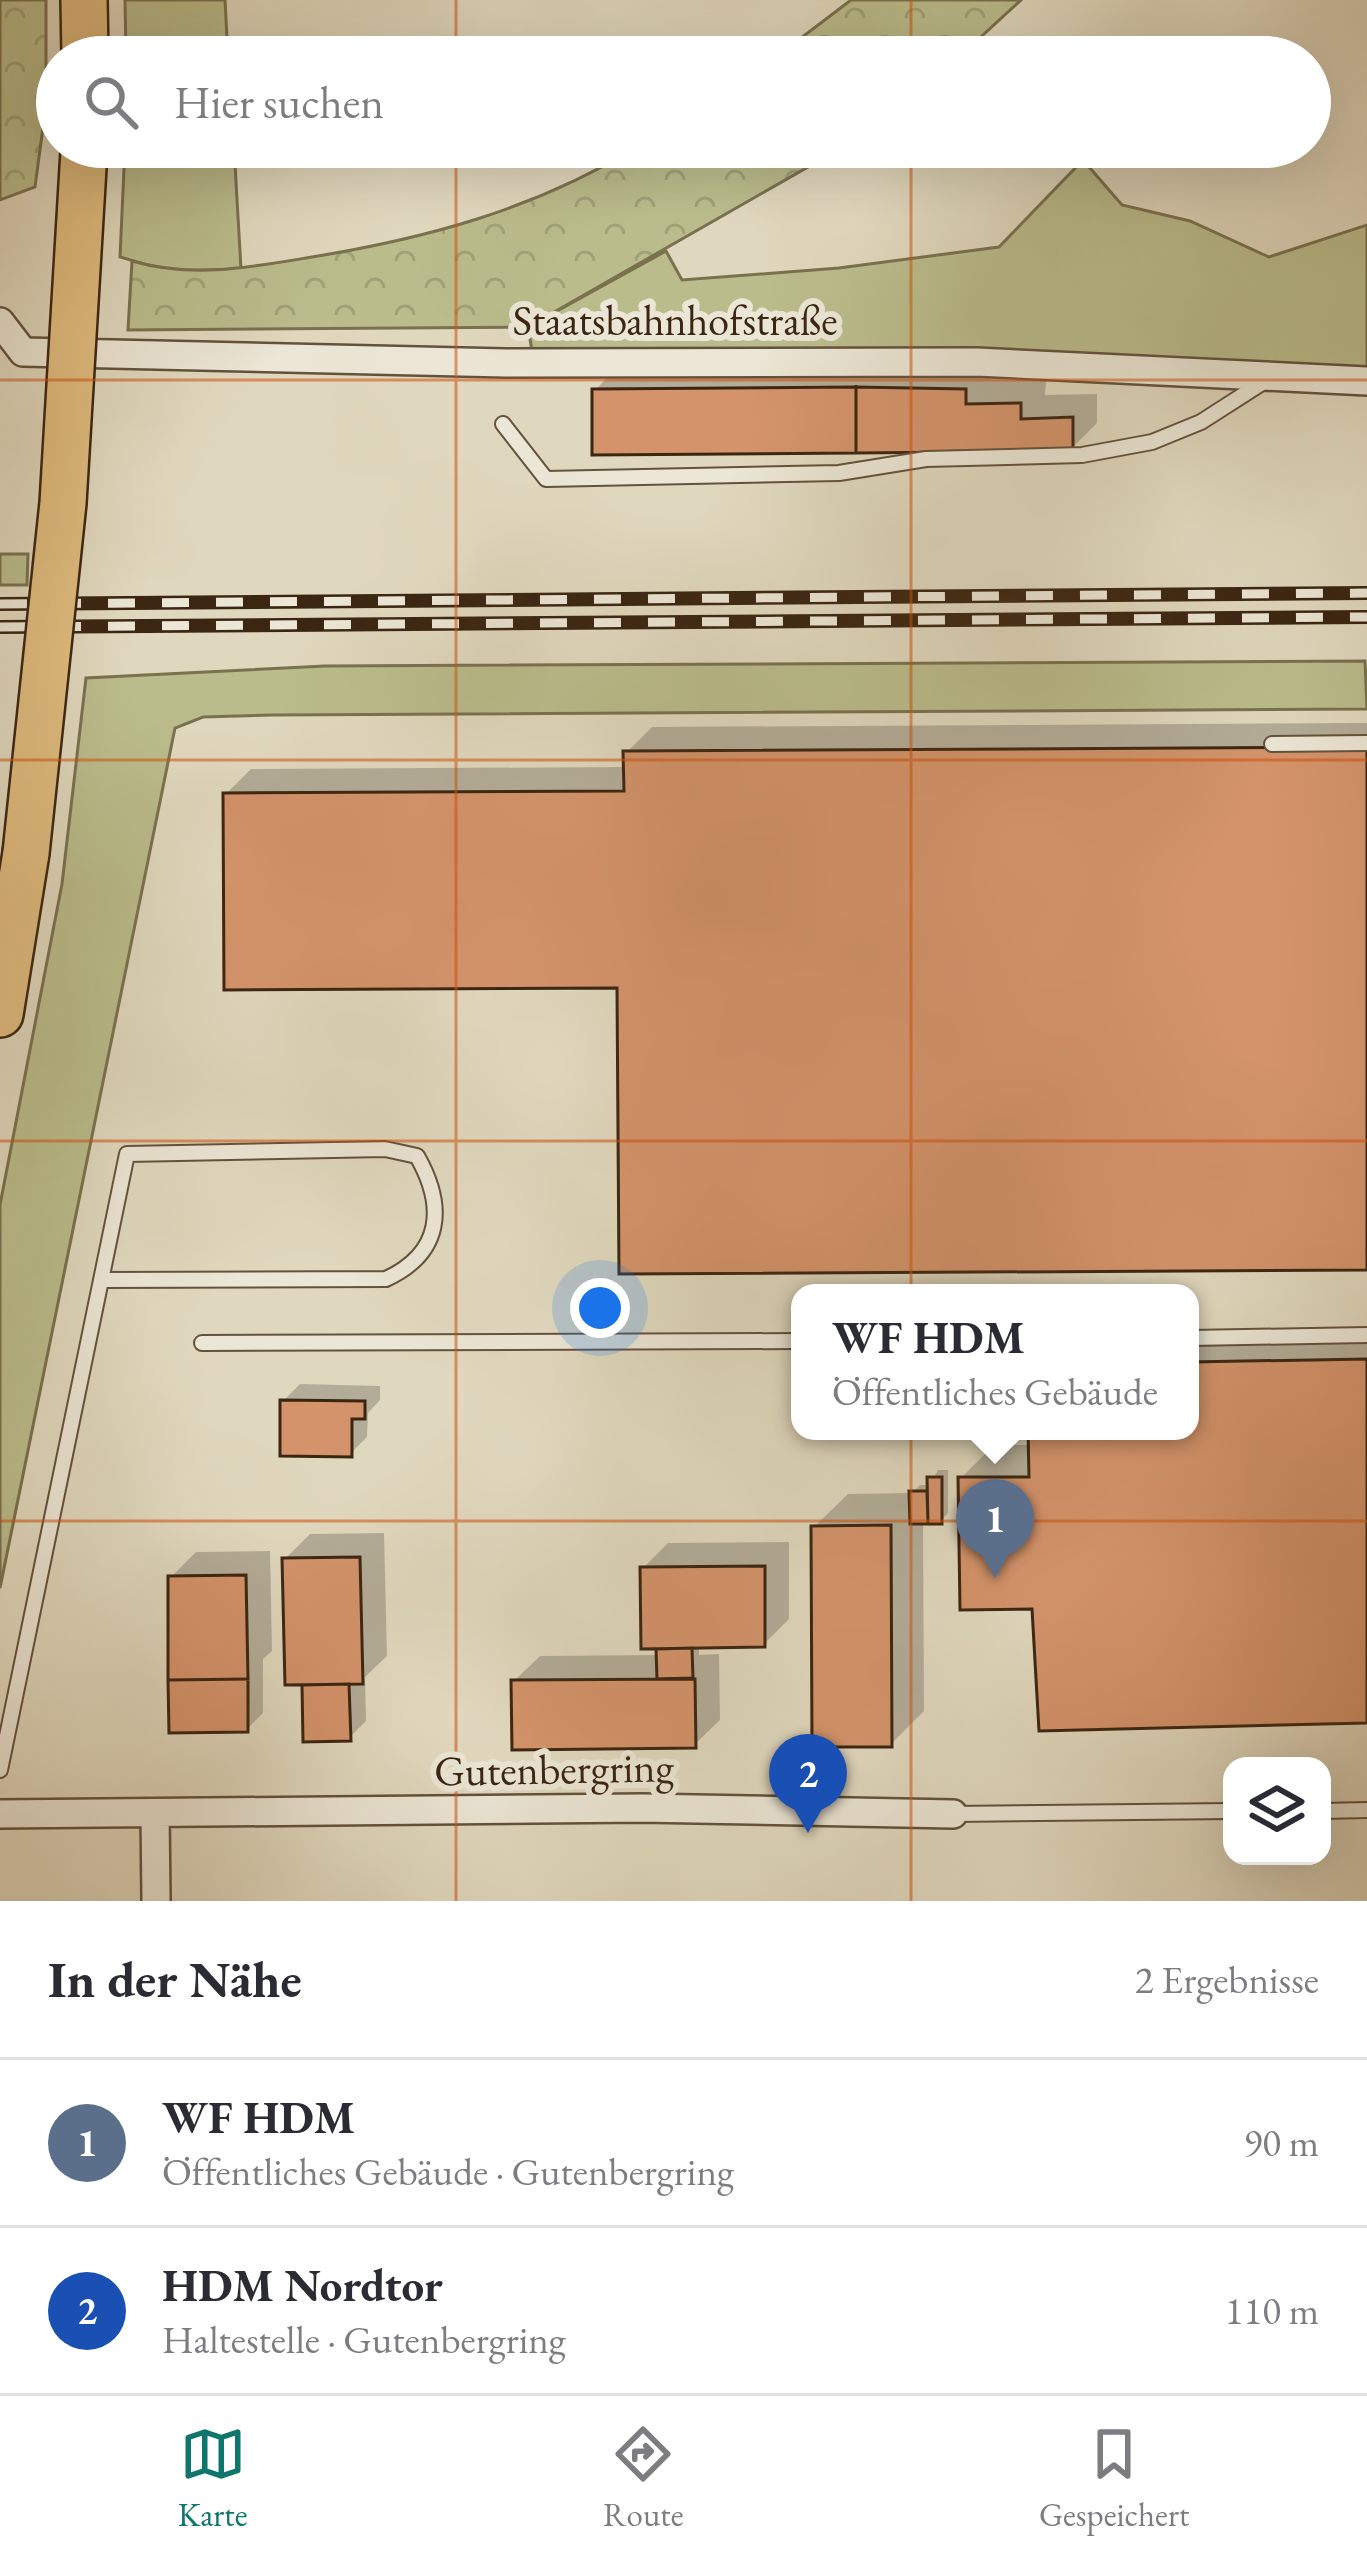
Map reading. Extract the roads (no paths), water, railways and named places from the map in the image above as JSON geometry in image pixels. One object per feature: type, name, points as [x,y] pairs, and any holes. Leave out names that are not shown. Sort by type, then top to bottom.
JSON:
[{"type":"main road","points":[[85,0],[85,36]]},
{"type":"main road","points":[[0,1014],[26,853],[63,503],[83,168]]},
{"type":"street","name":"Staatsbahnhofstraße","points":[[0,322],[22,352],[506,363],[977,362],[1367,381]]},
{"type":"street","name":"Gutenbergring","points":[[0,1814],[642,1808],[952,1814]]},
{"type":"street","points":[[155,1814],[156,1901]]},
{"type":"lane","points":[[502,424],[546,478],[839,473],[926,459],[1082,455],[1152,442],[1202,422],[1275,374]]},
{"type":"lane","points":[[1272,744],[1367,743]]},
{"type":"lane","points":[[0,1770],[101,1280],[127,1154],[385,1149],[417,1156],[438,1208],[426,1251],[408,1269],[386,1279],[101,1280]]},
{"type":"lane","points":[[1199,1338],[1367,1335]]},
{"type":"lane","points":[[202,1343],[791,1341]]},
{"type":"lane","points":[[1331,1810],[1367,1810]]},
{"type":"lane","points":[[952,1814],[1223,1811]]},
{"type":"railway","points":[[0,604],[1367,593]]},
{"type":"railway","points":[[0,627],[1367,617]]},
{"type":"place","name":"WF HDM","points":[[995,1578]]},
{"type":"place","name":"HDM Nordtor","points":[[808,1833]]}]
